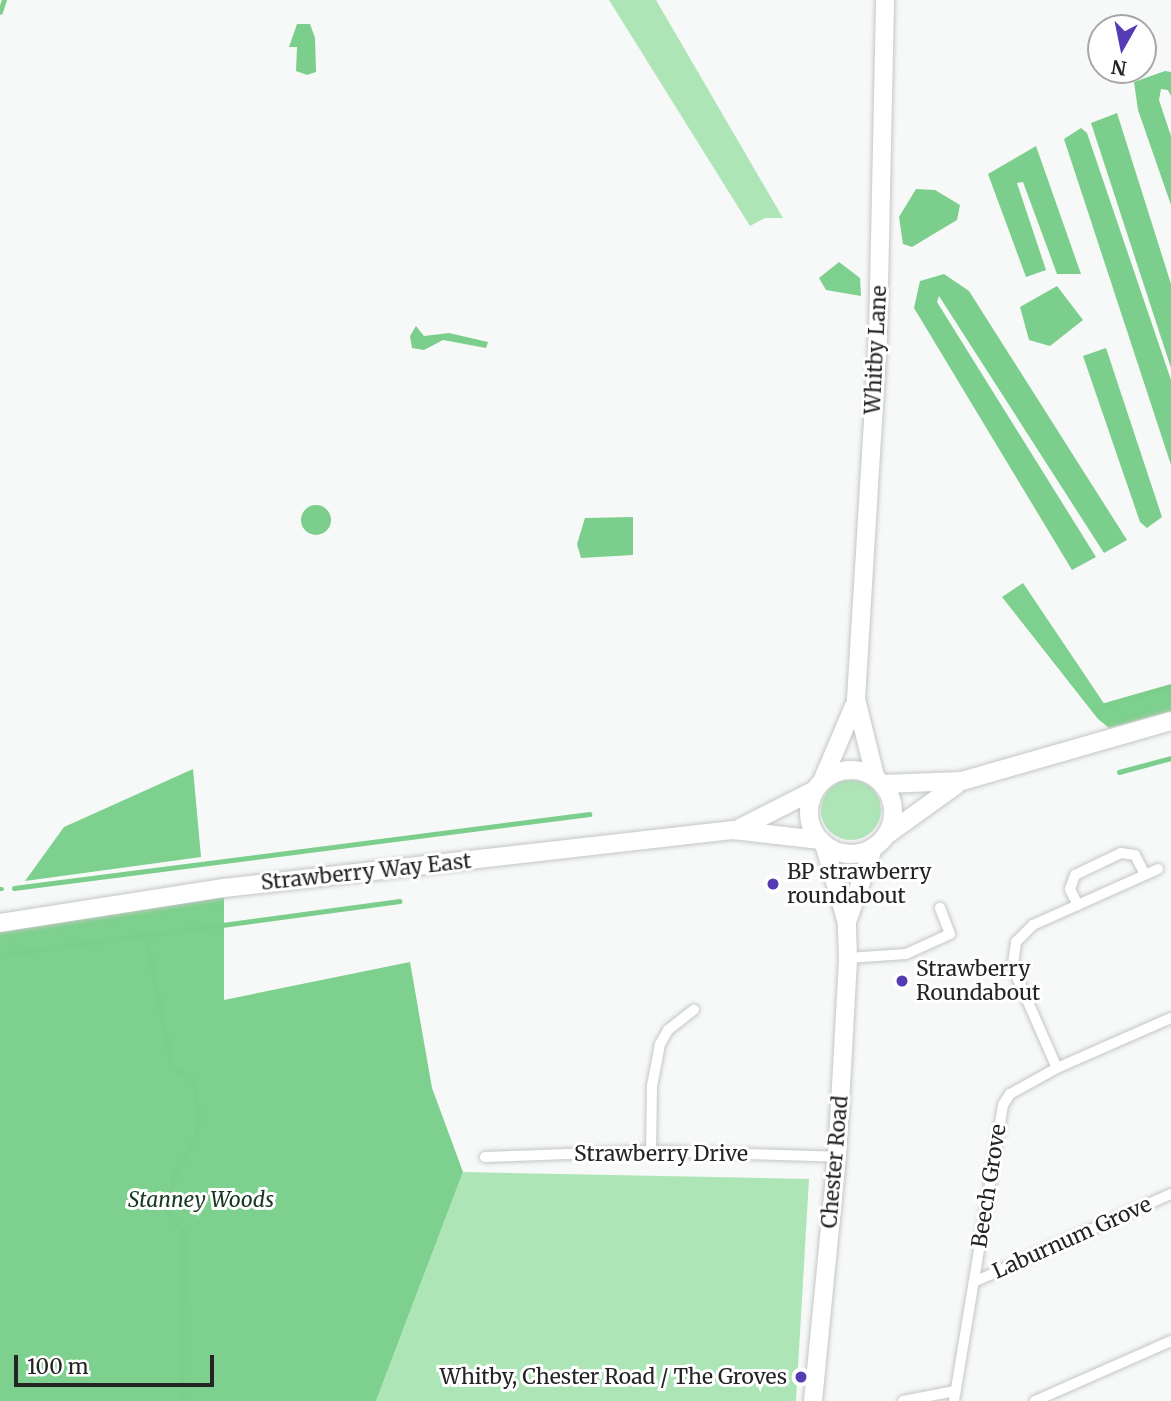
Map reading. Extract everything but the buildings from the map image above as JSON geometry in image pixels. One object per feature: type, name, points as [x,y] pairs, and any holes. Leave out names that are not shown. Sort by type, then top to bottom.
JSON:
[{"type":"main road","name":"Whitby Lane","points":[[819,785],[843,741],[856,699],[878,336],[886,0]]},
{"type":"main road","name":"Whitby Lane","points":[[856,699],[879,780]]},
{"type":"main road","points":[[962,781],[880,842],[848,854],[822,842],[809,816],[819,785],[848,769],[879,780],[962,781],[1171,721]]},
{"type":"main road","points":[[879,780],[894,810],[880,842]]},
{"type":"main road","name":"Strawberry Way East","points":[[733,830],[819,785]]},
{"type":"main road","name":"Strawberry Way East","points":[[0,923],[224,888],[733,830],[822,842]]},
{"type":"main road","name":"Chester Road","points":[[813,1401],[837,1157],[848,958],[847,923],[822,842]]},
{"type":"main road","name":"Chester Road","points":[[847,923],[880,842]]},
{"type":"street","points":[[1078,905],[1070,888],[1075,875],[1121,853],[1135,855],[1145,875]]},
{"type":"street","points":[[1057,1068],[1018,979],[1013,952],[1022,933],[1158,869]]},
{"type":"street","points":[[848,958],[898,956],[950,934],[940,908]]},
{"type":"street","points":[[651,1151],[652,1086],[660,1044],[668,1030],[694,1010]]},
{"type":"street","name":"Beech Grove","points":[[954,1396],[1003,1105],[1010,1094],[1057,1068],[1171,1018]]},
{"type":"street","name":"Strawberry Drive","points":[[485,1157],[651,1151],[837,1157]]},
{"type":"street","name":"Laburnum Grove","points":[[974,1282],[1171,1194]]},
{"type":"street","points":[[1035,1401],[1171,1340]]},
{"type":"street","points":[[903,1401],[954,1396]]},
{"type":"shaded area","points":[[609,0],[656,0],[783,218],[765,218],[750,226]]},
{"type":"shaded area","points":[[297,24],[310,24],[315,38],[316,72],[307,75],[296,71],[297,47],[289,47]]},
{"type":"shaded area","points":[[1171,72],[1171,96],[1168,90],[1161,89],[1159,100],[1171,136],[1171,205],[1138,110],[1134,84],[1157,84],[1157,74]]},
{"type":"shaded area","points":[[1117,113],[1171,284],[1171,368],[1091,123]]},
{"type":"shaded area","points":[[1081,128],[1087,133],[1171,380],[1171,465],[1064,139]]},
{"type":"shaded area","points":[[1036,146],[1081,274],[1057,274],[1023,182],[1017,183],[1046,270],[1026,277],[988,174]]},
{"type":"shaded area","points":[[916,189],[935,190],[960,205],[957,220],[912,247],[903,244],[899,217]]},
{"type":"shaded area","points":[[944,274],[969,291],[1127,540],[1104,553],[939,296],[937,302],[1096,557],[1072,570],[914,308],[920,281]]},
{"type":"shaded area","points":[[1057,286],[1083,320],[1050,346],[1029,340],[1020,307]]},
{"type":"shaded area","points":[[416,326],[424,336],[449,333],[488,342],[486,348],[443,340],[424,350],[412,348],[410,336]]},
{"type":"shaded area","points":[[1106,348],[1162,517],[1147,528],[1140,522],[1083,356]]},
{"type":"shaded area","points":[[316,505],[326,510],[331,520],[326,530],[316,535],[306,530],[301,520],[306,510]]},
{"type":"shaded area","points":[[633,517],[633,555],[581,558],[577,544],[585,518]]},
{"type":"shaded area","points":[[851,780],[872,789],[881,810],[872,831],[851,840],[830,831],[821,810],[830,789]]},
{"type":"shaded area","points":[[463,1172],[809,1179],[796,1401],[376,1401]]},
{"type":"green space","points":[[839,262],[860,278],[861,296],[826,290],[819,278]]},
{"type":"green space","points":[[1023,583],[1105,705],[1171,686],[1171,711],[1109,728],[1098,719],[1002,597]]},
{"type":"green space","points":[[193,769],[201,857],[25,881],[64,827]]},
{"type":"green space","name":"Stanney Woods","points":[[224,888],[224,1000],[410,962],[432,1088],[463,1172],[376,1401],[0,1401],[0,923]]},
{"type":"waterway","points":[[0,12],[4,0]]},
{"type":"waterway","points":[[1105,705],[1171,686]]},
{"type":"waterway","points":[[1119,772],[1171,758]]},
{"type":"waterway","points":[[14,888],[589,814]]},
{"type":"waterway","points":[[0,955],[399,901]]},
{"type":"waterway","points":[[148,945],[172,1066],[193,1080],[199,1110],[197,1135],[173,1179],[169,1214],[184,1232],[182,1401]]},
{"type":"place","name":"BP strawberry roundabout","points":[[773,884]]},
{"type":"place","name":"Strawberry Roundabout","points":[[902,981]]},
{"type":"place","name":"Whitby, Chester Road / The Groves","points":[[801,1377]]}]
